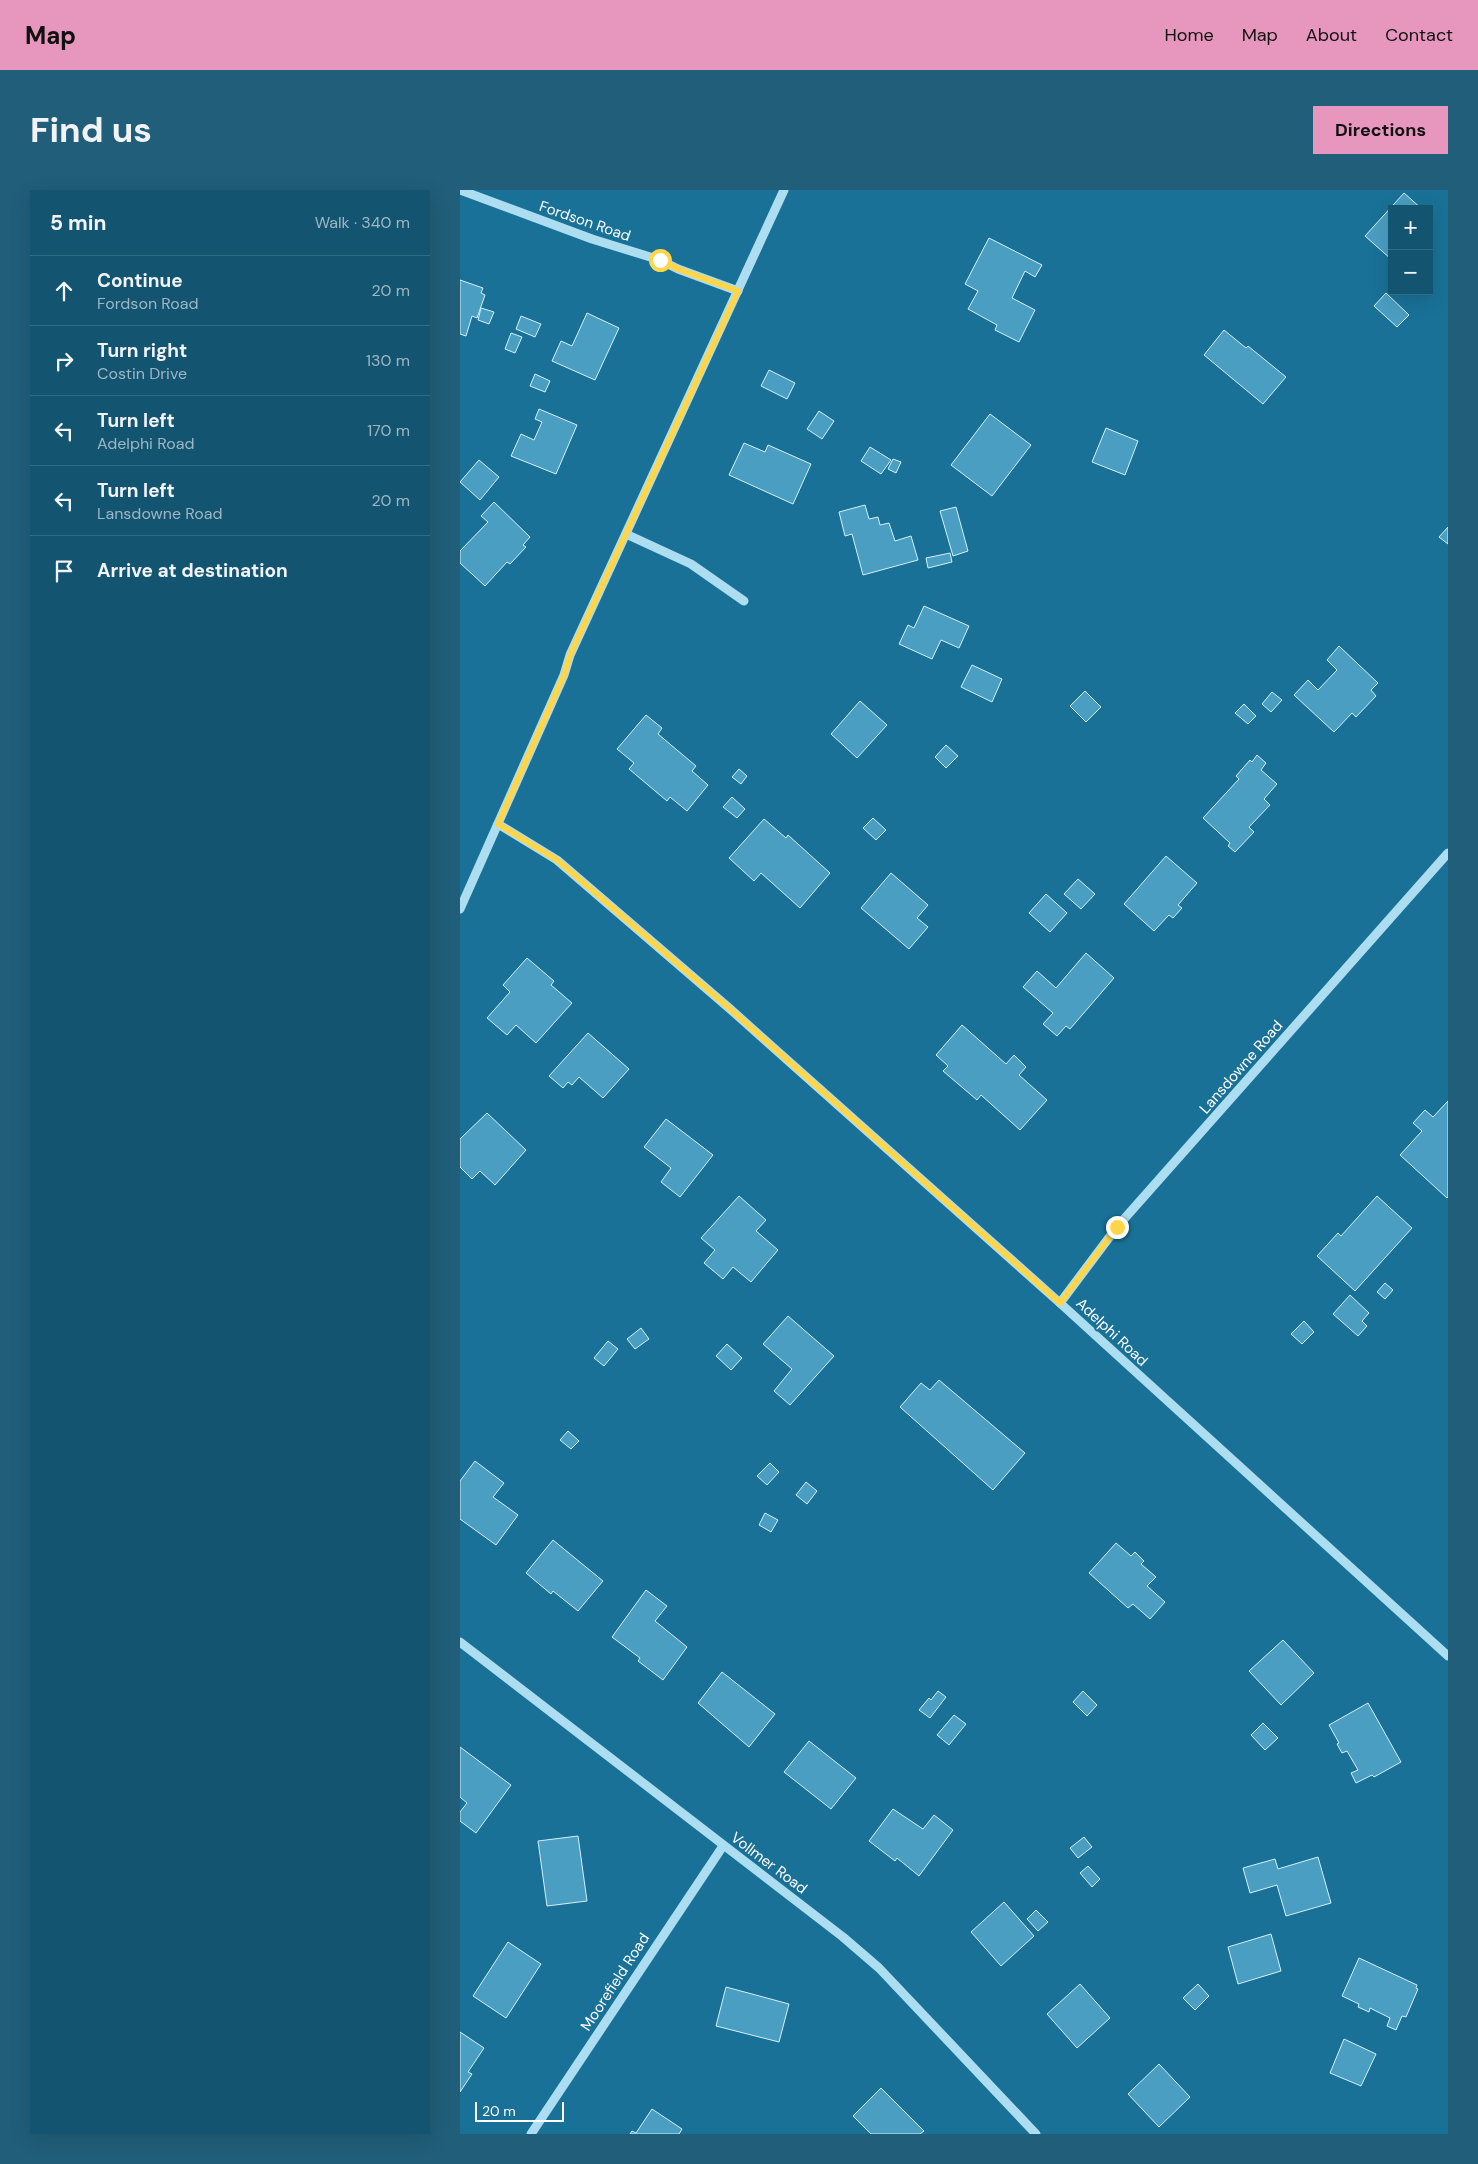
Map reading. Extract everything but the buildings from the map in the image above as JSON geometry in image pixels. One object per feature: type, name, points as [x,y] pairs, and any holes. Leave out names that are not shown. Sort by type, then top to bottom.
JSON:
[{"type":"street","name":"Fordson Road","points":[[460,190],[592,239],[660,260],[678,269],[738,291]]},
{"type":"street","points":[[460,909],[564,675],[570,655],[784,190]]},
{"type":"street","points":[[626,534],[691,564],[744,601]]},
{"type":"street","name":"Adelphi Road","points":[[498,824],[557,860],[729,1008],[1060,1303],[1448,1656]]},
{"type":"street","name":"Lansdowne Road","points":[[1060,1303],[1117,1227],[1448,853]]},
{"type":"street","name":"Vollmer Road","points":[[460,1642],[842,1937],[879,1968],[1036,2134]]},
{"type":"street","name":"Moorefield Road","points":[[531,2134],[723,1846]]},
{"type":"route","points":[[660,260],[678,269],[738,291],[570,655],[564,675],[498,824],[557,860],[729,1008],[1060,1303],[1117,1227]]}]
